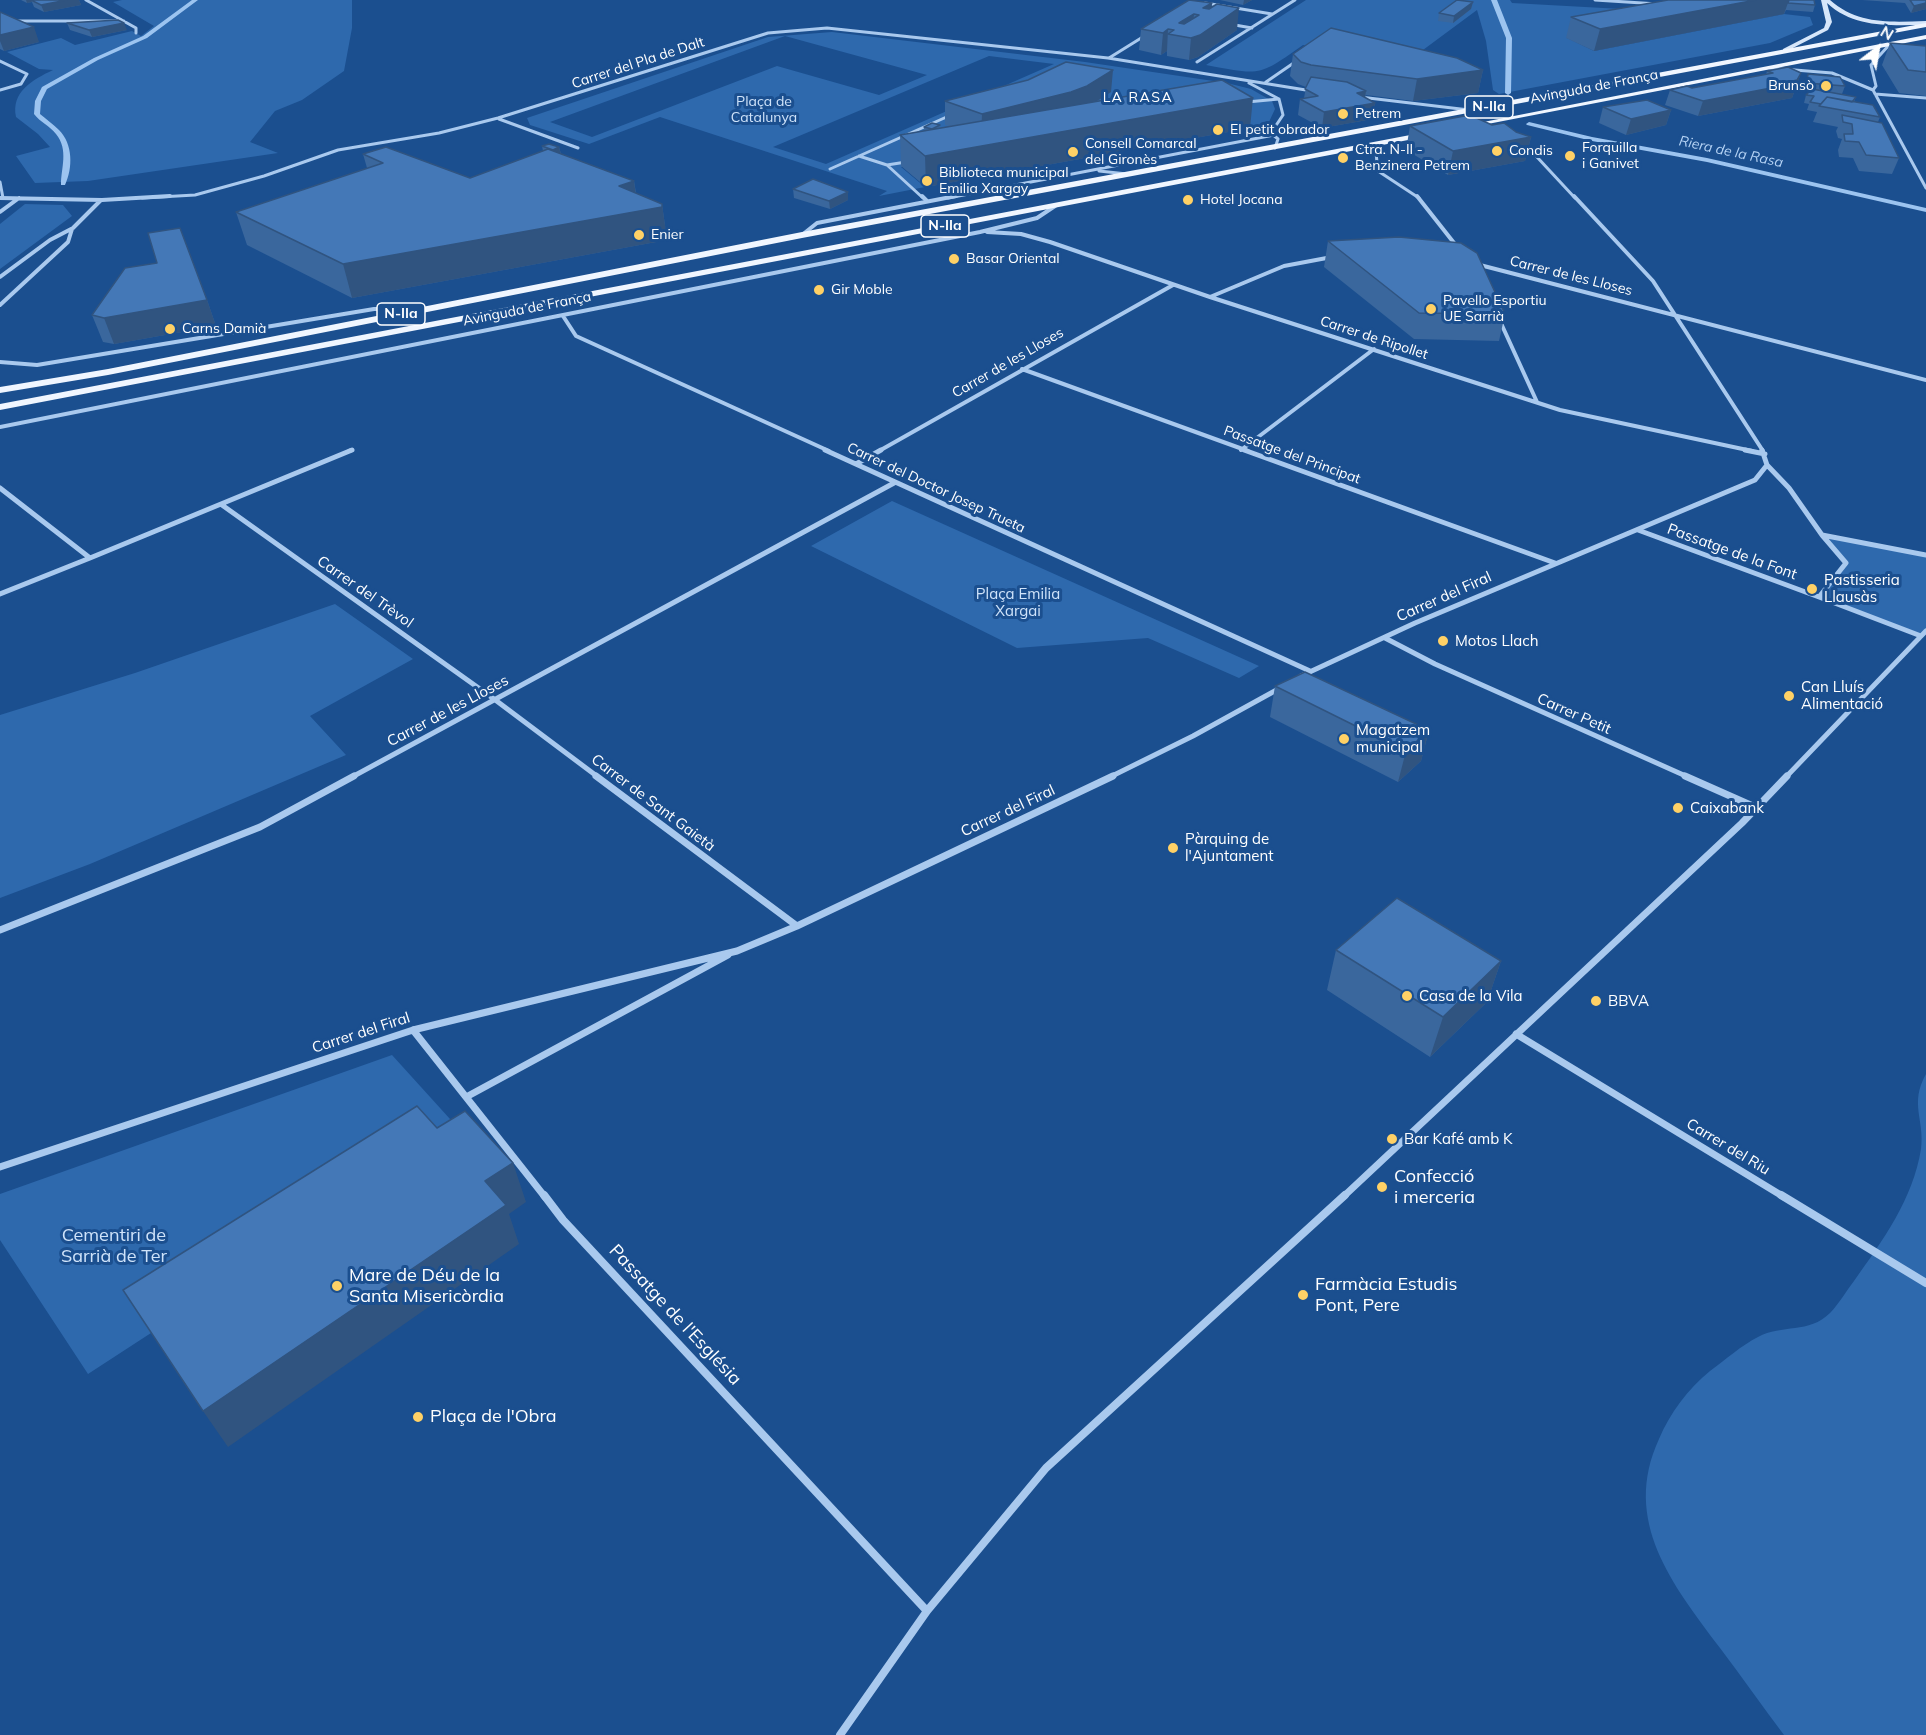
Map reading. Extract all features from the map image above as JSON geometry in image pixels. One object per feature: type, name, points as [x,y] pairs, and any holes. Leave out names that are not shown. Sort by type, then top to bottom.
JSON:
[{"type":"main road","name":"Avinguda de França","points":[[0,390],[115,370],[802,235],[1926,24]]},
{"type":"main road","name":"Avinguda de França","points":[[1455,128],[1503,122],[1926,37]]},
{"type":"main road","name":"Avinguda de França","points":[[0,407],[1432,133]]},
{"type":"street","points":[[86,0],[136,28],[136,33]]},
{"type":"street","points":[[1197,62],[1295,0]]},
{"type":"street","points":[[1595,0],[1664,4]]},
{"type":"street","points":[[1826,0],[1842,12],[1858,18],[1887,23],[1926,24]]},
{"type":"street","points":[[1785,50],[1826,30],[1829,22],[1826,0]]},
{"type":"street","points":[[1202,1],[1272,15]]},
{"type":"street","points":[[0,21],[124,21]]},
{"type":"street","points":[[1222,22],[1252,28]]},
{"type":"street","name":"Carrer del Pla de Dalt","points":[[2,198],[102,200],[195,195],[264,176],[338,150],[439,133],[498,118],[753,37],[785,30],[827,28],[1108,58],[1249,82]]},
{"type":"street","points":[[1108,58],[1149,33]]},
{"type":"street","points":[[1890,44],[1871,65],[1876,86],[1874,92],[1926,188]]},
{"type":"street","points":[[1266,82],[1304,55]]},
{"type":"street","points":[[1067,64],[1076,56]]},
{"type":"street","points":[[0,62],[27,74],[21,84],[0,90]]},
{"type":"street","points":[[1768,68],[1832,73],[1874,92],[1926,98]]},
{"type":"street","points":[[1249,82],[1266,82],[1321,92]]},
{"type":"street","points":[[1249,82],[1279,99],[1283,115],[1271,133],[1278,140],[1275,148]]},
{"type":"street","points":[[1355,96],[1473,110]]},
{"type":"street","points":[[1243,103],[1279,99]]},
{"type":"street","points":[[830,169],[952,115]]},
{"type":"street","points":[[498,118],[578,148]]},
{"type":"street","name":"Avinguda de França","points":[[802,235],[817,223],[1274,135]]},
{"type":"street","points":[[1517,136],[1653,281],[1678,315],[1765,454],[1767,465],[1789,488],[1822,535],[1846,563],[1819,597]]},
{"type":"street","points":[[1375,144],[1378,171],[1415,194],[1464,254]]},
{"type":"street","points":[[858,156],[887,165],[927,201]]},
{"type":"street","points":[[887,165],[910,161]]},
{"type":"street","name":"Avinguda de França","points":[[1092,170],[1132,174]]},
{"type":"street","points":[[0,182],[2,198]]},
{"type":"street","points":[[0,212],[19,198]]},
{"type":"street","points":[[0,277],[50,240],[73,228],[102,200]]},
{"type":"street","name":"Avinguda de França","points":[[0,427],[281,369],[563,316],[980,232],[1037,218],[1056,205]]},
{"type":"street","points":[[0,305],[68,242],[73,228]]},
{"type":"street","name":"Carrer de Ripollet","points":[[980,232],[1021,234],[1050,242],[1173,285],[1560,410],[1765,454]]},
{"type":"street","points":[[1210,297],[1262,273],[1303,259],[1337,257]]},
{"type":"street","name":"Carrer de les Lloses","points":[[1477,273],[1472,262],[1926,380]]},
{"type":"street","name":"Carrer de les Lloses","points":[[856,464],[1173,285]]},
{"type":"street","name":"Avinguda de França","points":[[0,362],[37,365],[374,309],[430,309]]},
{"type":"street","name":"Carrer del Doctor Josep Trueta","points":[[563,316],[576,336],[1310,671]]},
{"type":"street","points":[[1497,316],[1538,402]]},
{"type":"street","points":[[1241,450],[1374,349]]},
{"type":"street","name":"Passatge del Principat","points":[[1022,369],[1555,563]]},
{"type":"street","points":[[0,594],[352,450]]},
{"type":"street","name":"Carrer del Firal","points":[[468,1096],[736,951],[797,926],[1193,736],[1310,671],[1555,563],[1755,480],[1767,465]]},
{"type":"street","name":"Carrer de les Lloses","points":[[0,930],[260,827],[894,483]]},
{"type":"street","points":[[0,488],[90,558]]},
{"type":"street","name":"Carrer del Trèvol","points":[[222,505],[494,699]]},
{"type":"street","name":"Passatge de la Font","points":[[1637,530],[1924,633]]},
{"type":"street","points":[[1822,535],[1926,555]]},
{"type":"street","points":[[840,1735],[927,1611],[1046,1468],[1405,1140],[1742,823],[1924,633]]},
{"type":"street","name":"Carrer Petit","points":[[1385,638],[1435,664],[1755,807]]},
{"type":"street","name":"Carrer de Sant Gaietà","points":[[494,699],[797,926]]},
{"type":"street","name":"Carrer del Firal","points":[[0,1167],[413,1030],[736,951]]},
{"type":"street","name":"Passatge de l'Església","points":[[413,1030],[468,1096],[563,1220],[927,1611]]},
{"type":"street","name":"Carrer del Riu","points":[[1516,1034],[1926,1283]]},
{"type":"green space","points":[[122,0],[352,0],[352,28],[344,71],[302,100],[275,111],[250,142],[278,153],[88,181],[35,183],[16,156],[50,147],[38,134],[16,117],[15,108],[25,88],[53,70],[39,69],[7,52],[61,38],[75,45],[132,31],[141,36],[154,26],[113,2]]},
{"type":"green space","points":[[1306,0],[1510,0],[1512,3],[1640,10],[1728,3],[1739,7],[1567,38],[1594,51],[1784,14],[1810,17],[1813,25],[1770,43],[1499,94],[1493,90],[1486,41],[1477,10],[1400,67],[1303,45],[1277,63],[1258,71],[1238,71],[1206,65]]},
{"type":"green space","name":"Plaça de Catalunya","points":[[832,32],[1085,62],[1227,83],[1251,89],[1272,101],[1275,109],[1268,124],[1250,128],[901,167],[925,187],[879,196],[887,191],[660,117],[589,144],[530,125],[527,118],[768,37]],"holes":[[[785,36],[927,75],[879,95],[777,66],[592,137],[550,122]],[[989,56],[1054,64],[826,164],[773,147]]]},
{"type":"green space","points":[[25,204],[63,205],[72,216],[0,269],[0,224]]},
{"type":"green space","name":"Plaça Emilia Xargai","points":[[892,501],[1259,666],[1239,678],[1148,638],[1017,648],[811,546]]},
{"type":"green space","points":[[1822,535],[1926,555],[1926,631],[1921,636],[1819,597],[1846,563]]},
{"type":"green space","points":[[335,604],[413,659],[310,716],[346,755],[90,864],[0,898],[0,715],[135,673]]},
{"type":"green space","name":"Cementiri de Sarrià de Ter","points":[[392,1055],[479,1151],[151,1333],[88,1374],[0,1240],[0,1194]]},
{"type":"green space","points":[[1926,1074],[1926,1735],[1784,1735],[1702,1624],[1670,1576],[1649,1525],[1646,1497],[1649,1469],[1659,1439],[1674,1411],[1702,1378],[1758,1337],[1822,1320],[1836,1306],[1865,1266],[1904,1202],[1917,1167],[1922,1139],[1918,1103],[1921,1085]]},
{"type":"building","points":[[31,0],[67,0],[41,5]]},
{"type":"building","points":[[1189,0],[1212,3],[1203,8],[1209,9],[1217,4],[1239,8],[1200,35],[1191,38],[1168,34],[1174,30],[1168,29],[1163,33],[1141,29]],"holes":[[[1194,14],[1199,15],[1184,24],[1179,23]]]},
{"type":"building","points":[[1457,0],[1473,2],[1454,16],[1439,13]]},
{"type":"building","points":[[1668,0],[1756,0],[1600,29],[1571,17]]},
{"type":"building","points":[[1789,0],[1814,0],[1815,5],[1788,3]]},
{"type":"building","points":[[1910,0],[1926,0],[1926,3],[1914,6]]},
{"type":"building","points":[[0,12],[34,27],[0,35]]},
{"type":"building","points":[[118,20],[124,23],[89,30],[67,23]]},
{"type":"building","points":[[1331,28],[1457,58],[1483,70],[1417,79],[1311,65],[1301,62],[1293,54]]},
{"type":"building","points":[[1890,43],[1926,46],[1926,72],[1908,70]]},
{"type":"building","points":[[1066,62],[1113,70],[1087,86],[1071,92],[982,114],[945,101],[1028,80]]},
{"type":"building","points":[[1788,67],[1801,73],[1797,80],[1793,81],[1797,83],[1703,101],[1670,90],[1773,73],[1767,71]]},
{"type":"building","points":[[1808,74],[1840,77],[1845,86],[1807,83]]},
{"type":"building","points":[[1311,77],[1347,82],[1366,91],[1357,93],[1375,103],[1324,112],[1300,99],[1318,96],[1305,89]]},
{"type":"building","points":[[1222,80],[1253,98],[925,156],[900,135]]},
{"type":"building","points":[[1812,89],[1856,97],[1852,102],[1827,97],[1821,104],[1810,102],[1814,96],[1806,95]]},
{"type":"building","points":[[1827,97],[1873,105],[1880,117],[1819,106]]},
{"type":"building","points":[[1647,100],[1671,110],[1631,119],[1603,107]]},
{"type":"building","points":[[1470,115],[1492,125],[1504,123],[1516,132],[1531,137],[1453,151],[1410,126]]},
{"type":"building","points":[[1842,115],[1882,123],[1899,158],[1866,155],[1859,142],[1845,141],[1844,134],[1853,134],[1852,124],[1843,122]]},
{"type":"building","points":[[932,123],[940,125],[932,129],[924,127]]},
{"type":"building","points":[[549,144],[559,147],[553,150],[542,146]]},
{"type":"building","points":[[386,147],[470,178],[548,149],[634,181],[619,186],[662,204],[662,207],[343,264],[236,212],[383,163],[363,154]]},
{"type":"building","points":[[813,179],[848,192],[829,201],[793,189]]},
{"type":"building","points":[[180,228],[207,300],[104,318],[92,315],[125,268],[157,263],[148,233]]},
{"type":"building","points":[[1399,237],[1461,243],[1477,253],[1505,314],[1419,313],[1328,241]]},
{"type":"building","points":[[1305,672],[1429,730],[1406,751],[1275,686]]},
{"type":"building","points":[[1397,898],[1501,961],[1443,1017],[1336,950]]},
{"type":"building","name":"Mare de Déu de la Santa Misericòrdia","points":[[417,1106],[437,1128],[465,1111],[513,1163],[485,1181],[506,1205],[203,1411],[123,1290]]},
{"type":"waterway","points":[[63,184],[67,165],[67,152],[63,139],[37,114],[38,101],[44,88],[96,59],[145,37],[195,0]]},
{"type":"waterway","name":"Riera de la Rasa","points":[[1494,0],[1509,38],[1508,93]]},
{"type":"waterway","name":"Riera de la Rasa","points":[[1529,124],[1592,139],[1707,160],[1926,210]]},
{"type":"place","name":"Brunsò","points":[[1826,86]]},
{"type":"place","name":"Petrem","points":[[1343,114]]},
{"type":"place","name":"El petit obrador","points":[[1218,130]]},
{"type":"place","name":"Condis","points":[[1497,151]]},
{"type":"place","name":"Consell Comarcal del Gironès","points":[[1073,152]]},
{"type":"place","name":"Forquilla i Ganivet","points":[[1570,156]]},
{"type":"place","name":"Ctra. N-II - Benzinera Petrem","points":[[1343,158]]},
{"type":"place","name":"Biblioteca municipal Emilia Xargay","points":[[927,181]]},
{"type":"place","name":"Hotel Jocana","points":[[1188,200]]},
{"type":"place","name":"Enier","points":[[639,235]]},
{"type":"place","name":"Basar Oriental","points":[[954,259]]},
{"type":"place","name":"Gir Moble","points":[[819,290]]},
{"type":"place","name":"Pavello Esportiu UE Sarrià","points":[[1431,309]]},
{"type":"place","name":"Carns Damià","points":[[170,329]]},
{"type":"place","name":"Pastisseria Llausàs","points":[[1812,589]]},
{"type":"place","name":"Motos Llach","points":[[1443,641]]},
{"type":"place","name":"Can Lluís Alimentació","points":[[1789,696]]},
{"type":"place","name":"Magatzem municipal","points":[[1344,739]]},
{"type":"place","name":"Caixabank","points":[[1678,808]]},
{"type":"place","name":"Pàrquing de l'Ajuntament","points":[[1173,848]]},
{"type":"place","name":"Casa de la Vila","points":[[1407,996]]},
{"type":"place","name":"BBVA","points":[[1596,1001]]},
{"type":"place","name":"Bar Kafé amb K","points":[[1392,1139]]},
{"type":"place","name":"Confecció i merceria","points":[[1382,1187]]},
{"type":"place","name":"Mare de Déu de la Santa Misericòrdia","points":[[337,1286]]},
{"type":"place","name":"Farmàcia Estudis Pont, Pere","points":[[1303,1295]]},
{"type":"place","name":"Plaça de l'Obra","points":[[418,1417]]},
{"type":"district","name":"LA RASA","points":[[1138,98]]}]
